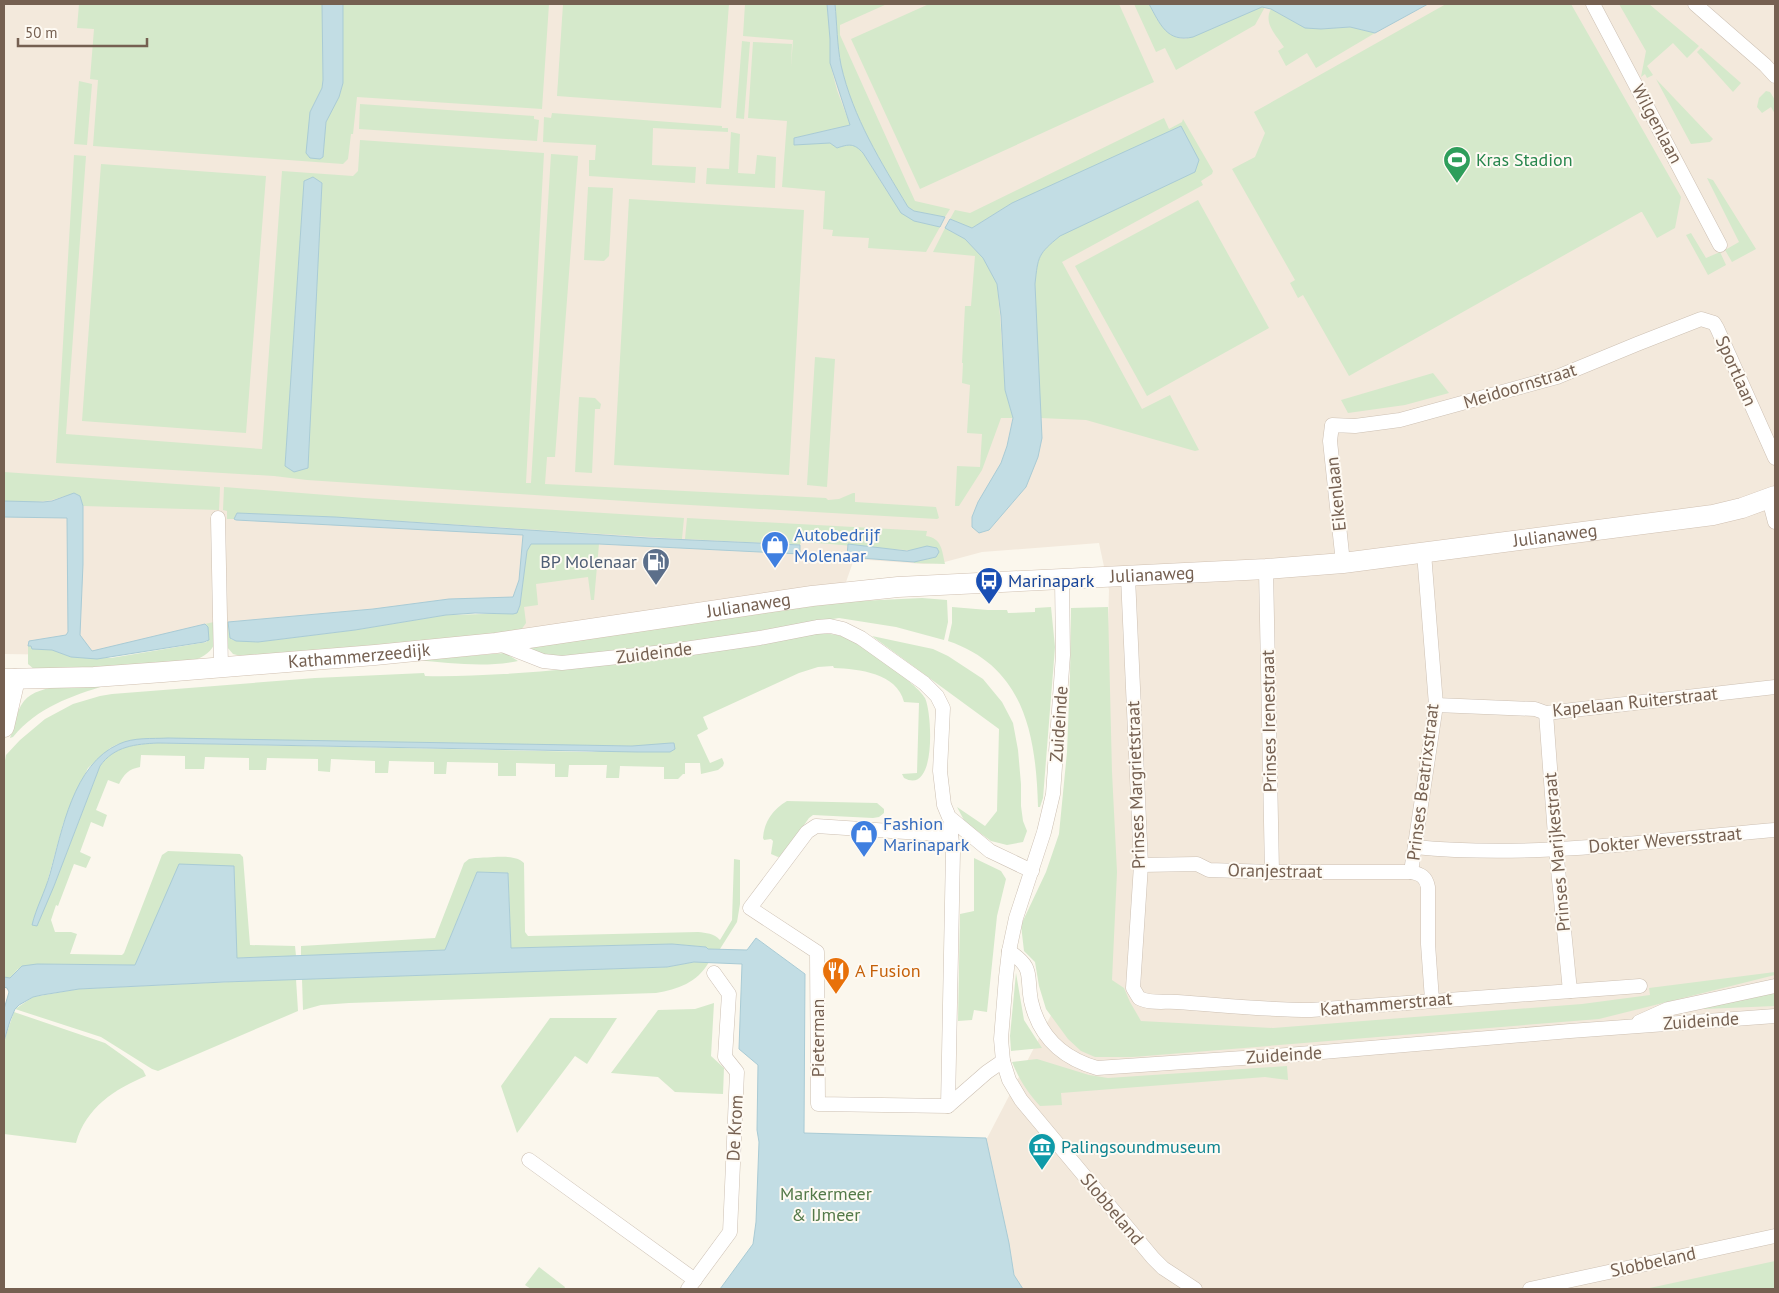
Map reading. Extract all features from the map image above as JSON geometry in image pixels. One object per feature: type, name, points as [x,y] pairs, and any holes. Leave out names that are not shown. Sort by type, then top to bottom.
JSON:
[{"type":"main road","name":"Julianaweg","points":[[496,643],[841,593],[898,588],[1128,577],[1343,563],[1713,516],[1772,498]]},
{"type":"main road","name":"Kathammerzeedijk","points":[[9,679],[94,677],[496,643]]},
{"type":"main road","points":[[4,727],[9,679]]},
{"type":"street","name":"Wilgenlaan","points":[[1593,4],[1720,245]]},
{"type":"street","points":[[1695,4],[1774,72]]},
{"type":"street","name":"Meidoornstraat","points":[[1332,425],[1355,426],[1400,420],[1557,377],[1702,319]]},
{"type":"street","name":"Sportlaan","points":[[1702,319],[1714,323],[1717,328],[1775,458]]},
{"type":"street","name":"Eikenlaan","points":[[1332,425],[1330,441],[1343,563]]},
{"type":"street","points":[[1772,498],[1775,522]]},
{"type":"street","points":[[218,518],[221,667]]},
{"type":"street","name":"Prinses Beatrixstraat","points":[[1424,553],[1436,705],[1411,872],[1422,875],[1428,887],[1428,944],[1432,1000]]},
{"type":"street","name":"Prinses Irenestraat","points":[[1266,569],[1272,872]]},
{"type":"street","name":"Prinses Margrietstraat","points":[[1128,577],[1141,865],[1133,988],[1135,994]]},
{"type":"street","name":"Zuideinde","points":[[1001,1039],[1009,952],[1016,918],[1044,832],[1053,794],[1063,656],[1062,579]]},
{"type":"street","name":"Zuideinde","points":[[496,643],[543,661],[562,663],[664,652],[760,638],[817,627],[830,626],[843,629],[861,638],[924,683],[937,696],[943,708],[940,771],[944,806],[949,818]]},
{"type":"street","name":"Kapelaan Ruiterstraat","points":[[1436,705],[1534,708],[1546,713],[1720,694],[1775,686]]},
{"type":"street","name":"Prinses Marijkestraat","points":[[1546,713],[1556,849],[1570,990]]},
{"type":"street","points":[[949,818],[990,851],[1032,871]]},
{"type":"street","points":[[948,1106],[952,851],[949,818]]},
{"type":"street","name":"Pieterman","points":[[948,1106],[818,1104],[817,952],[750,908],[807,832],[816,826],[951,835]]},
{"type":"street","name":"Dokter Weversstraat","points":[[1415,847],[1496,851],[1556,849],[1775,830]]},
{"type":"street","name":"Oranjestraat","points":[[1141,865],[1197,864],[1209,870],[1272,872],[1411,872]]},
{"type":"street","name":"Zuideinde","points":[[1009,952],[1022,960],[1025,965],[1036,1021],[1054,1045],[1070,1057],[1085,1065],[1097,1068],[1775,1016]]},
{"type":"street","name":"De Krom","points":[[529,1160],[691,1285],[730,1232],[738,1072],[725,1057],[729,994],[714,973]]},
{"type":"street","name":"Kathammerstraat","points":[[1135,994],[1143,1000],[1150,1002],[1311,1010],[1640,986]]},
{"type":"street","name":"Zuideinde","points":[[1628,1026],[1668,1008],[1775,986]]},
{"type":"street","name":"Slobbeland","points":[[1001,1039],[1002,1061],[1009,1080],[1021,1100],[1153,1258],[1163,1268],[1196,1289]]},
{"type":"street","points":[[948,1106],[1002,1061]]},
{"type":"street","name":"Slobbeland","points":[[1530,1289],[1775,1236]]},
{"type":"shaded area","points":[[4,4],[1775,4],[1775,1289],[1000,1289],[982,1148],[1100,921],[1109,590],[1099,543],[982,552],[941,563],[924,564],[854,559],[846,582],[519,631],[501,607],[73,655],[4,654]]},
{"type":"green space","points":[[79,4],[322,4],[323,80],[322,88],[310,112],[323,157],[326,122],[339,97],[343,83],[343,4],[549,4],[542,109],[357,97],[348,159],[343,164],[93,146],[98,80],[90,79],[94,29],[77,28]]},
{"type":"green space","points":[[563,4],[729,4],[721,108],[557,96]]},
{"type":"green space","points":[[745,4],[827,4],[830,63],[837,90],[850,125],[794,138],[830,143],[837,148],[850,143],[856,145],[888,193],[914,221],[940,227],[926,252],[868,248],[869,238],[832,236],[833,230],[823,229],[825,191],[782,187],[787,121],[748,118],[753,42],[792,44],[791,67],[793,40],[743,36]]},
{"type":"green space","points":[[835,4],[887,4],[840,25],[840,35],[915,201],[950,209],[945,217],[914,211],[908,207],[869,139],[853,103],[841,65]]},
{"type":"green space","points":[[929,4],[1119,4],[1154,82],[920,189],[851,39]]},
{"type":"green space","points":[[1134,4],[1149,4],[1162,27],[1172,35],[1185,39],[1257,8],[1265,7],[1255,25],[1176,70],[1165,48],[1156,52]]},
{"type":"green space","name":"Kras Stadion","points":[[1446,4],[1571,4],[1681,197],[1675,228],[1657,238],[1641,212],[1349,376],[1303,295],[1298,298],[1290,283],[1295,280],[1232,169],[1255,157],[1265,133],[1254,112]]},
{"type":"green space","points":[[1619,4],[1649,4],[1699,46],[1687,58],[1673,43],[1647,66],[1653,75],[1647,78],[1645,74],[1641,77],[1646,51]]},
{"type":"green space","points":[[1271,9],[1296,23],[1321,29],[1350,27],[1375,33],[1316,68],[1307,53],[1286,66],[1278,51],[1284,47],[1269,24]]},
{"type":"green space","points":[[742,41],[750,42],[744,119],[736,118]]},
{"type":"green space","points":[[1701,48],[1741,83],[1733,92],[1697,52]]},
{"type":"green space","points":[[1656,79],[1713,139],[1710,142],[1691,144]]},
{"type":"green space","points":[[79,81],[92,84],[87,145],[74,144]]},
{"type":"green space","points":[[1766,91],[1770,92],[1775,100],[1775,114],[1771,107],[1762,113],[1757,107],[1759,98]]},
{"type":"green space","points":[[360,104],[534,116],[534,119],[539,120],[537,141],[359,129]]},
{"type":"green space","points":[[552,113],[722,126],[722,128],[728,128],[728,132],[653,128],[652,165],[696,167],[695,183],[589,176],[589,160],[595,160],[596,145],[543,142],[544,117],[551,118]]},
{"type":"green space","points":[[1164,118],[1169,129],[1182,122],[1183,119],[1213,171],[1212,174],[1201,181],[1203,185],[1062,262],[1142,409],[1170,395],[1199,450],[1195,451],[1086,420],[1040,418],[1035,284],[1040,256],[1060,236],[1012,203],[972,228],[950,219],[955,210],[970,213]]},
{"type":"green space","points":[[731,132],[740,134],[738,173],[755,174],[757,155],[776,157],[775,188],[706,184],[707,168],[729,169]]},
{"type":"green space","points":[[360,140],[544,153],[526,483],[531,483],[551,154],[578,156],[555,457],[547,457],[545,484],[826,498],[828,500],[839,499],[855,493],[855,502],[936,507],[939,518],[655,503],[307,480],[274,476],[56,463],[74,155],[86,156],[66,434],[262,449],[282,171],[353,176],[358,171]],"holes":[[[313,177],[322,183],[307,467],[285,466],[304,182]]]},
{"type":"green space","points":[[101,164],[266,176],[246,433],[82,421]]},
{"type":"green space","points":[[1707,178],[1713,180],[1756,249],[1732,262],[1725,250],[1739,242]]},
{"type":"green space","points":[[588,187],[613,188],[609,256],[604,261],[584,260]]},
{"type":"green space","points":[[629,199],[804,210],[789,475],[614,465]]},
{"type":"green space","points":[[1198,200],[1269,328],[1147,396],[1075,266]]},
{"type":"green space","points":[[945,228],[965,239],[983,258],[997,284],[1005,390],[1013,418],[1001,418],[982,470],[959,506],[955,506],[957,466],[980,467],[982,434],[967,433],[970,385],[962,383],[965,306],[971,306],[975,256],[933,252]]},
{"type":"green space","points":[[1691,233],[1706,258],[1720,252],[1726,265],[1708,275],[1686,235]]},
{"type":"green space","points":[[815,357],[835,359],[827,487],[807,485]]},
{"type":"green space","points":[[1433,373],[1449,393],[1405,405],[1348,413],[1341,400]]},
{"type":"green space","points":[[579,397],[595,398],[601,404],[600,409],[595,409],[592,473],[575,472]]},
{"type":"green space","points":[[4,472],[220,487],[219,510],[83,506],[80,496],[75,495],[40,502],[4,501]]},
{"type":"green space","points":[[224,487],[364,498],[684,518],[682,539],[335,517],[237,513],[234,519],[227,519],[227,511],[223,510]]},
{"type":"green space","points":[[687,518],[927,531],[926,536],[938,542],[945,564],[914,563],[935,557],[938,549],[928,547],[905,550],[801,542],[800,545],[685,539]]},
{"type":"green space","points":[[531,544],[599,544],[594,600],[591,600],[588,577],[536,584],[538,605],[524,607],[526,623],[521,630],[444,640],[245,657],[233,654],[227,647],[226,623],[228,622],[229,635],[232,640],[258,642],[355,630],[446,615],[517,613],[520,605],[527,551]]},
{"type":"green space","points":[[922,598],[947,600],[948,622],[944,640],[896,627],[839,618],[652,648],[556,658],[532,651],[531,649],[533,647],[820,605]]},
{"type":"green space","points":[[952,607],[1007,610],[1008,613],[1035,612],[1035,608],[1051,607],[1055,647],[1043,798],[1040,807],[1038,807],[1034,755],[1029,730],[1021,707],[1010,686],[994,668],[974,653],[948,641],[952,623]]},
{"type":"green space","points":[[1108,607],[1112,772],[1117,872],[1112,980],[1124,988],[1141,1021],[1273,1028],[1582,1004],[1650,995],[1649,988],[1775,972],[1775,975],[1599,1019],[1133,1057],[1095,1057],[1081,1051],[1068,1039],[1046,1009],[1039,986],[1035,962],[1024,951],[1021,925],[1046,872],[1059,834],[1067,752],[1071,608]]},
{"type":"green space","points":[[214,622],[214,645],[210,651],[192,661],[134,666],[35,670],[28,664],[28,646],[31,646],[33,649],[52,650],[71,657],[111,658],[207,642],[207,625],[205,624]]},
{"type":"green space","points":[[820,633],[843,637],[876,656],[912,684],[925,698],[929,719],[930,750],[922,775],[915,780],[904,778],[902,774],[917,773],[919,703],[904,702],[900,692],[894,685],[876,674],[834,668],[833,666],[818,667],[799,673],[703,717],[708,729],[697,735],[710,763],[722,758],[723,766],[718,770],[701,774],[700,763],[685,763],[685,774],[678,779],[664,779],[664,767],[620,766],[619,778],[606,778],[607,765],[569,765],[568,777],[555,777],[555,764],[516,763],[516,776],[498,776],[498,763],[447,762],[446,774],[434,774],[434,762],[389,761],[388,773],[375,773],[375,761],[331,759],[330,772],[318,771],[318,759],[267,758],[266,770],[249,770],[249,758],[205,757],[204,769],[185,769],[185,756],[141,755],[140,767],[127,772],[119,784],[108,780],[96,810],[107,815],[103,827],[91,822],[80,852],[91,857],[86,868],[74,864],[58,906],[56,905],[51,920],[55,932],[77,934],[70,954],[122,955],[124,953],[162,855],[168,851],[240,854],[243,857],[250,945],[295,946],[296,956],[236,958],[234,866],[135,965],[53,964],[18,969],[10,978],[4,977],[4,766],[6,755],[20,740],[45,719],[73,704],[112,694],[315,678],[424,673],[425,676],[455,676],[544,671],[663,658]],"holes":[[[134,740],[644,746],[592,752],[158,743],[126,747],[112,754],[100,766],[54,886],[32,924],[44,894],[63,824],[88,768],[110,748]]]},
{"type":"green space","points":[[872,636],[933,649],[948,656],[983,679],[1002,702],[1013,723],[1018,750],[1021,806],[1023,821],[1027,831],[1023,842],[1007,845],[991,841],[965,822],[957,807],[985,826],[997,811],[999,729]]},
{"type":"green space","points":[[505,653],[518,661],[480,665],[416,660]]},
{"type":"green space","points":[[107,685],[68,698],[44,710],[10,738],[19,709],[31,695],[63,686]]},
{"type":"green space","points":[[787,801],[877,803],[884,809],[884,813],[879,817],[873,818],[813,815],[782,856],[778,857],[771,854],[773,841],[771,839],[764,840],[763,838],[770,816]]},
{"type":"green space","points":[[508,857],[524,863],[525,932],[528,936],[698,932],[713,935],[720,940],[732,920],[734,859],[740,860],[740,904],[737,922],[720,949],[672,944],[511,948],[508,873],[477,872],[445,950],[301,956],[301,946],[435,938],[464,863],[469,859]]},
{"type":"green space","points":[[974,858],[1001,871],[1006,879],[997,916],[987,1012],[974,1010],[972,1020],[958,1021],[960,914],[974,911]]},
{"type":"green space","points":[[694,962],[709,962],[693,980],[679,987],[656,993],[349,1003],[321,1005],[303,1010],[302,979],[667,967]]},
{"type":"green space","points":[[1016,973],[1024,1020],[1042,1048],[1011,1051],[1010,1036]]},
{"type":"green space","points":[[296,979],[298,1011],[158,1071],[101,1037],[15,1009],[33,997],[79,989]]},
{"type":"green space","points":[[1775,992],[1775,1006],[1704,1009],[1704,1007]]},
{"type":"green space","points":[[714,1003],[711,1056],[724,1068],[723,1094],[675,1092],[658,1077],[611,1073],[658,1010],[695,1009]]},
{"type":"green space","points":[[14,1012],[105,1043],[143,1070],[146,1076],[113,1093],[94,1109],[81,1130],[76,1143],[4,1134],[4,1041]]},
{"type":"green space","points":[[550,1018],[617,1018],[587,1064],[575,1056],[517,1133],[501,1086]]},
{"type":"green space","points":[[1037,1059],[1089,1075],[1108,1078],[1287,1066],[1288,1080],[1265,1077],[1061,1093],[1062,1105],[1040,1106],[1024,1085],[1012,1062]]},
{"type":"green space","points":[[1775,1261],[1775,1289],[1645,1289]]},
{"type":"green space","points":[[539,1267],[565,1287],[564,1289],[531,1289],[525,1285]]},
{"type":"water","points":[[322,4],[343,4],[343,83],[339,97],[326,122],[323,157],[320,159],[310,158],[306,153],[310,112],[322,88],[323,80]]},
{"type":"water","points":[[827,4],[835,4],[841,65],[853,103],[869,139],[908,207],[914,211],[945,217],[940,227],[914,221],[901,213],[863,153],[857,147],[848,145],[837,148],[830,143],[794,145],[794,138],[850,125],[830,63]]},
{"type":"water","points":[[1149,4],[1428,4],[1375,33],[1350,27],[1305,28],[1271,9],[1262,7],[1193,37],[1184,38],[1177,37],[1165,30]]},
{"type":"water","points":[[1181,126],[1199,160],[1195,172],[1060,236],[1040,256],[1035,284],[1042,438],[1038,457],[1026,487],[989,530],[979,533],[972,527],[972,517],[978,502],[1001,463],[1013,418],[1005,390],[1001,316],[997,284],[983,258],[965,239],[945,228],[950,219],[972,228],[1012,203]]},
{"type":"water","points":[[313,177],[322,183],[308,468],[294,472],[285,466],[304,181]]},
{"type":"water","points":[[74,493],[80,496],[83,506],[80,635],[92,651],[205,624],[208,627],[209,640],[97,659],[71,657],[52,650],[32,649],[31,646],[28,646],[29,641],[66,635],[68,632],[67,518],[4,517],[4,501],[52,501]]},
{"type":"water","points":[[237,513],[335,517],[648,538],[800,545],[800,554],[599,544],[531,544],[527,551],[520,605],[517,613],[446,615],[355,630],[258,642],[236,641],[230,638],[228,622],[373,609],[449,599],[513,597],[519,580],[523,535],[236,520],[234,519]]},
{"type":"water","points":[[848,544],[907,551],[927,546],[937,548],[939,552],[936,557],[914,562],[847,557]]},
{"type":"water","points":[[137,739],[632,746],[674,743],[675,749],[670,752],[638,752],[158,743],[126,747],[112,754],[100,766],[37,926],[32,925],[48,881],[65,819],[80,783],[90,767],[103,754],[119,744]]},
{"type":"water","points":[[179,864],[234,866],[237,958],[445,950],[477,872],[508,873],[511,948],[672,944],[706,947],[708,949],[747,950],[756,938],[805,974],[804,1133],[986,1138],[1009,1243],[1014,1275],[1023,1289],[720,1289],[753,1244],[756,1222],[759,1142],[757,1130],[758,1065],[739,1049],[742,964],[694,962],[667,967],[224,982],[79,989],[33,997],[19,1005],[15,1009],[10,1021],[4,1041],[4,1009],[9,992],[4,987],[4,977],[10,978],[22,966],[37,964],[135,965]]},
{"type":"place","name":"Kras Stadion","points":[[1457,184]]},
{"type":"place","name":"Autobedrijf Molenaar","points":[[775,569]]},
{"type":"place","name":"BP Molenaar","points":[[656,586]]},
{"type":"place","name":"Marinapark","points":[[989,605]]},
{"type":"place","name":"Fashion Marinapark","points":[[864,858]]},
{"type":"place","name":"A Fusion","points":[[836,995]]},
{"type":"place","name":"Palingsoundmuseum","points":[[1042,1171]]},
{"type":"park label","name":"Markermeer & IJmeer","points":[[826,1204]]}]
